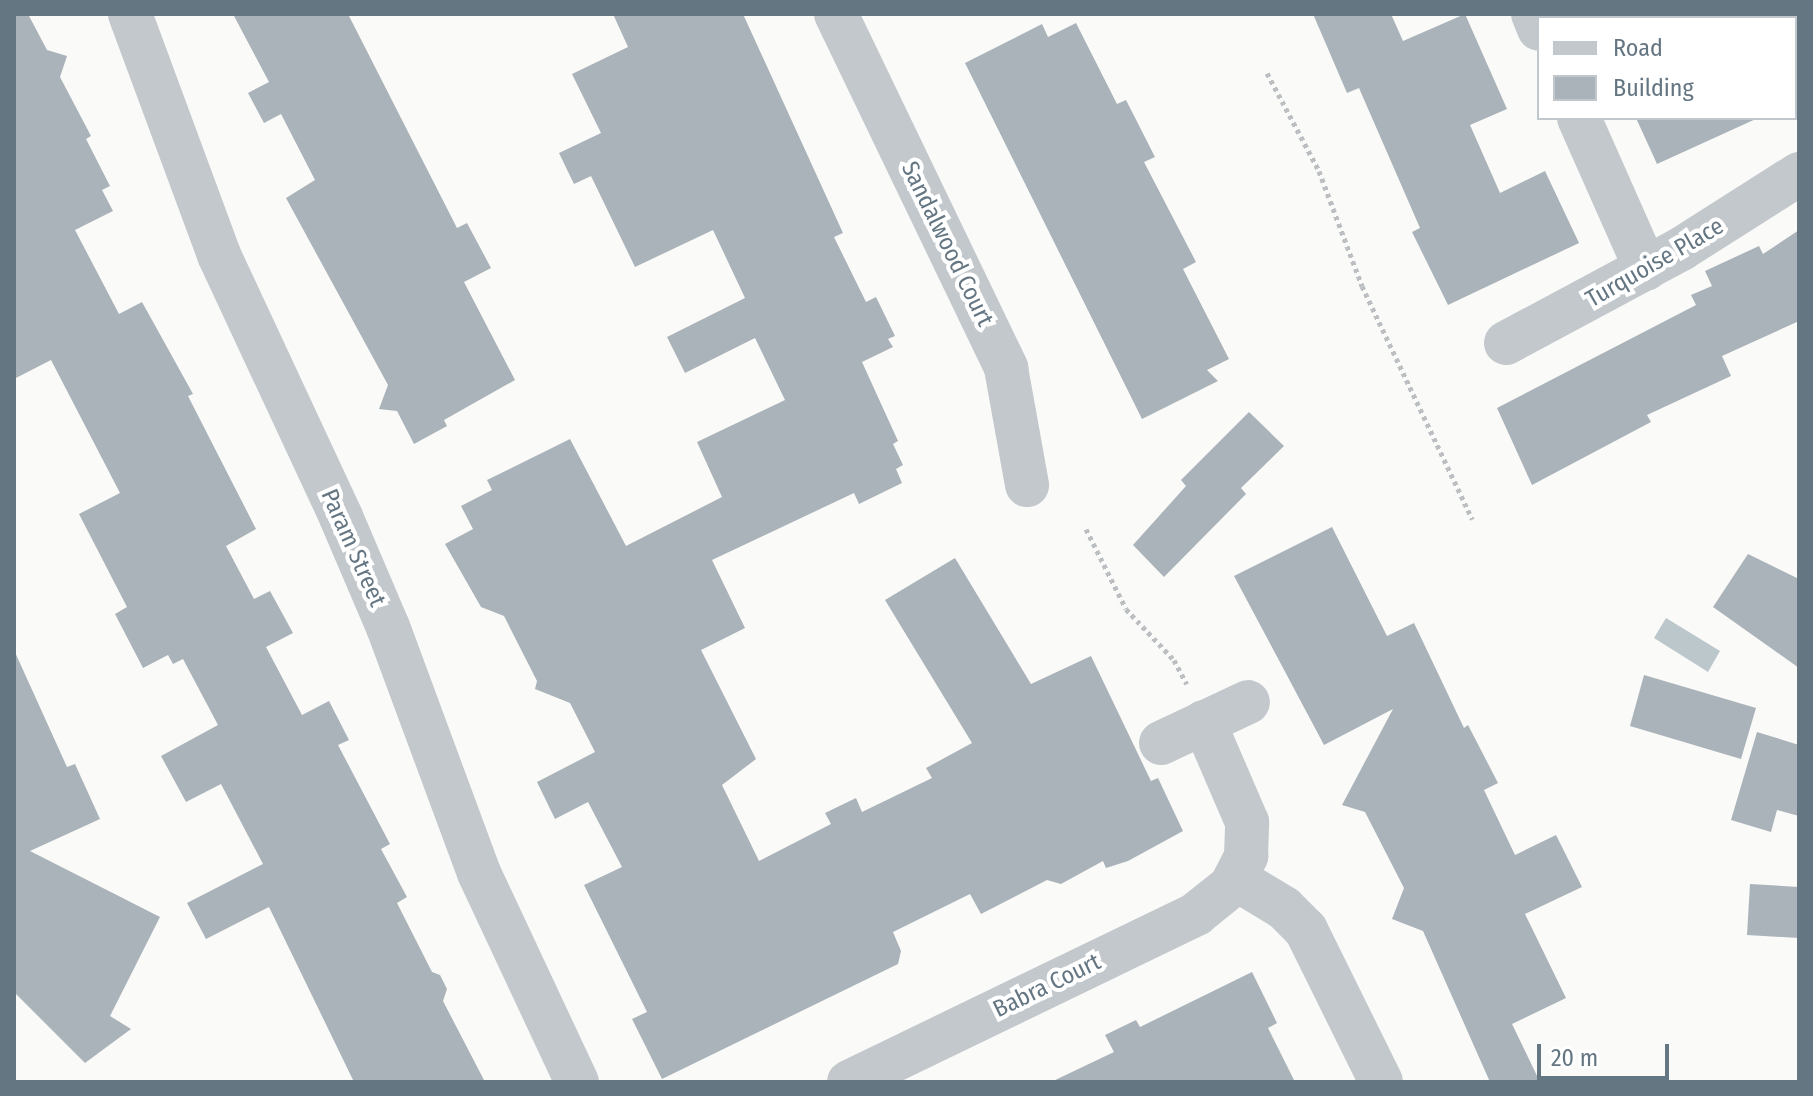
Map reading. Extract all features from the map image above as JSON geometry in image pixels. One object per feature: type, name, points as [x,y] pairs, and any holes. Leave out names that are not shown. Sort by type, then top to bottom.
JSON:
[{"type":"street","name":"Param Street","points":[[130,14],[219,255],[341,517],[399,655],[479,873],[577,1082]]},
{"type":"street","name":"Sandalwood Court","points":[[836,14],[1006,368],[1027,485]]},
{"type":"street","points":[[1580,120],[1646,269]]},
{"type":"street","name":"Turquoise Place","points":[[1506,343],[1646,269],[1799,174]]},
{"type":"street","points":[[1161,743],[1248,702]]},
{"type":"street","points":[[1204,722],[1247,822],[1248,848],[1236,879],[1284,908],[1306,930],[1381,1082]]},
{"type":"street","name":"Babra Court","points":[[849,1082],[1196,914],[1236,879]]},
{"type":"path","points":[[1267,73],[1319,171],[1362,286],[1472,519]]},
{"type":"path","points":[[1086,529],[1126,609],[1174,660],[1204,722]]},
{"type":"shaded area","points":[[1666,618],[1720,651],[1708,672],[1654,638]]},
{"type":"building","points":[[14,14],[28,14],[47,50],[67,56],[60,77],[91,136],[86,139],[110,186],[102,190],[113,211],[75,230],[119,314],[142,302],[193,394],[188,396],[256,529],[226,546],[254,599],[270,591],[293,633],[266,647],[302,715],[329,701],[349,740],[338,745],[390,844],[381,849],[407,897],[397,903],[432,972],[440,975],[447,989],[443,1001],[485,1082],[354,1082],[269,907],[206,939],[187,903],[263,864],[221,784],[186,802],[161,756],[218,725],[183,659],[173,664],[168,655],[143,668],[115,614],[127,607],[79,514],[120,493],[51,360],[14,379]]},
{"type":"building","points":[[233,14],[348,14],[457,228],[467,223],[491,268],[464,282],[515,380],[444,420],[447,426],[414,444],[397,411],[379,409],[388,385],[286,198],[315,180],[281,114],[264,123],[248,93],[269,82]]},
{"type":"building","points":[[613,14],[743,14],[843,233],[834,237],[866,302],[876,297],[895,336],[888,339],[893,347],[862,362],[898,441],[893,444],[903,465],[896,469],[902,483],[859,504],[854,493],[712,560],[745,628],[701,650],[756,759],[722,785],[759,861],[831,824],[825,813],[856,798],[862,812],[932,778],[926,768],[972,743],[885,600],[955,558],[1031,684],[1091,656],[1151,781],[1158,778],[1183,831],[1128,861],[1106,868],[1103,861],[1061,884],[1047,880],[981,914],[970,894],[893,932],[901,951],[898,964],[662,1079],[632,1019],[647,1012],[584,885],[622,867],[588,802],[555,819],[537,782],[595,752],[570,703],[535,689],[537,681],[504,616],[481,607],[445,544],[473,529],[461,506],[492,490],[487,480],[570,439],[626,546],[722,497],[697,442],[785,400],[755,338],[685,373],[667,337],[745,298],[713,230],[635,267],[591,176],[574,184],[559,153],[601,133],[572,74],[628,47]]},
{"type":"building","points":[[1313,14],[1391,14],[1403,41],[1465,14],[1507,109],[1470,125],[1500,193],[1545,171],[1579,243],[1448,305],[1412,232],[1420,228],[1359,88],[1347,93]]},
{"type":"building","points":[[1076,23],[1117,104],[1126,100],[1155,157],[1144,162],[1196,262],[1183,269],[1229,359],[1207,370],[1218,381],[1142,419],[965,63],[1042,24],[1048,37]]},
{"type":"building","points":[[1637,120],[1754,120],[1657,164]]},
{"type":"building","points":[[1799,230],[1799,321],[1722,356],[1731,376],[1647,415],[1651,422],[1532,485],[1497,408],[1696,305],[1691,295],[1712,286],[1705,271],[1759,246],[1763,254]]},
{"type":"building","points":[[1249,412],[1284,446],[1241,488],[1246,494],[1164,577],[1133,545],[1186,486],[1181,480]]},
{"type":"building","points":[[1332,527],[1387,636],[1414,623],[1464,728],[1468,725],[1498,783],[1484,790],[1515,855],[1556,835],[1582,887],[1525,914],[1566,998],[1512,1024],[1540,1082],[1490,1082],[1423,931],[1392,919],[1404,888],[1365,812],[1342,805],[1393,709],[1324,745],[1234,576]]},
{"type":"building","points":[[1748,554],[1799,579],[1799,668],[1713,607]]},
{"type":"building","points":[[14,650],[67,767],[75,764],[100,819],[30,851],[160,917],[110,1016],[131,1029],[85,1063],[14,992]]},
{"type":"building","points":[[1644,675],[1756,708],[1741,759],[1630,726]]},
{"type":"building","points":[[1757,732],[1799,745],[1799,816],[1777,810],[1771,832],[1731,820]]},
{"type":"building","points":[[1750,884],[1799,887],[1799,938],[1747,935]]},
{"type":"building","points":[[1252,972],[1277,1023],[1268,1028],[1295,1082],[1051,1082],[1114,1052],[1105,1035],[1136,1020],[1140,1027]]}]
